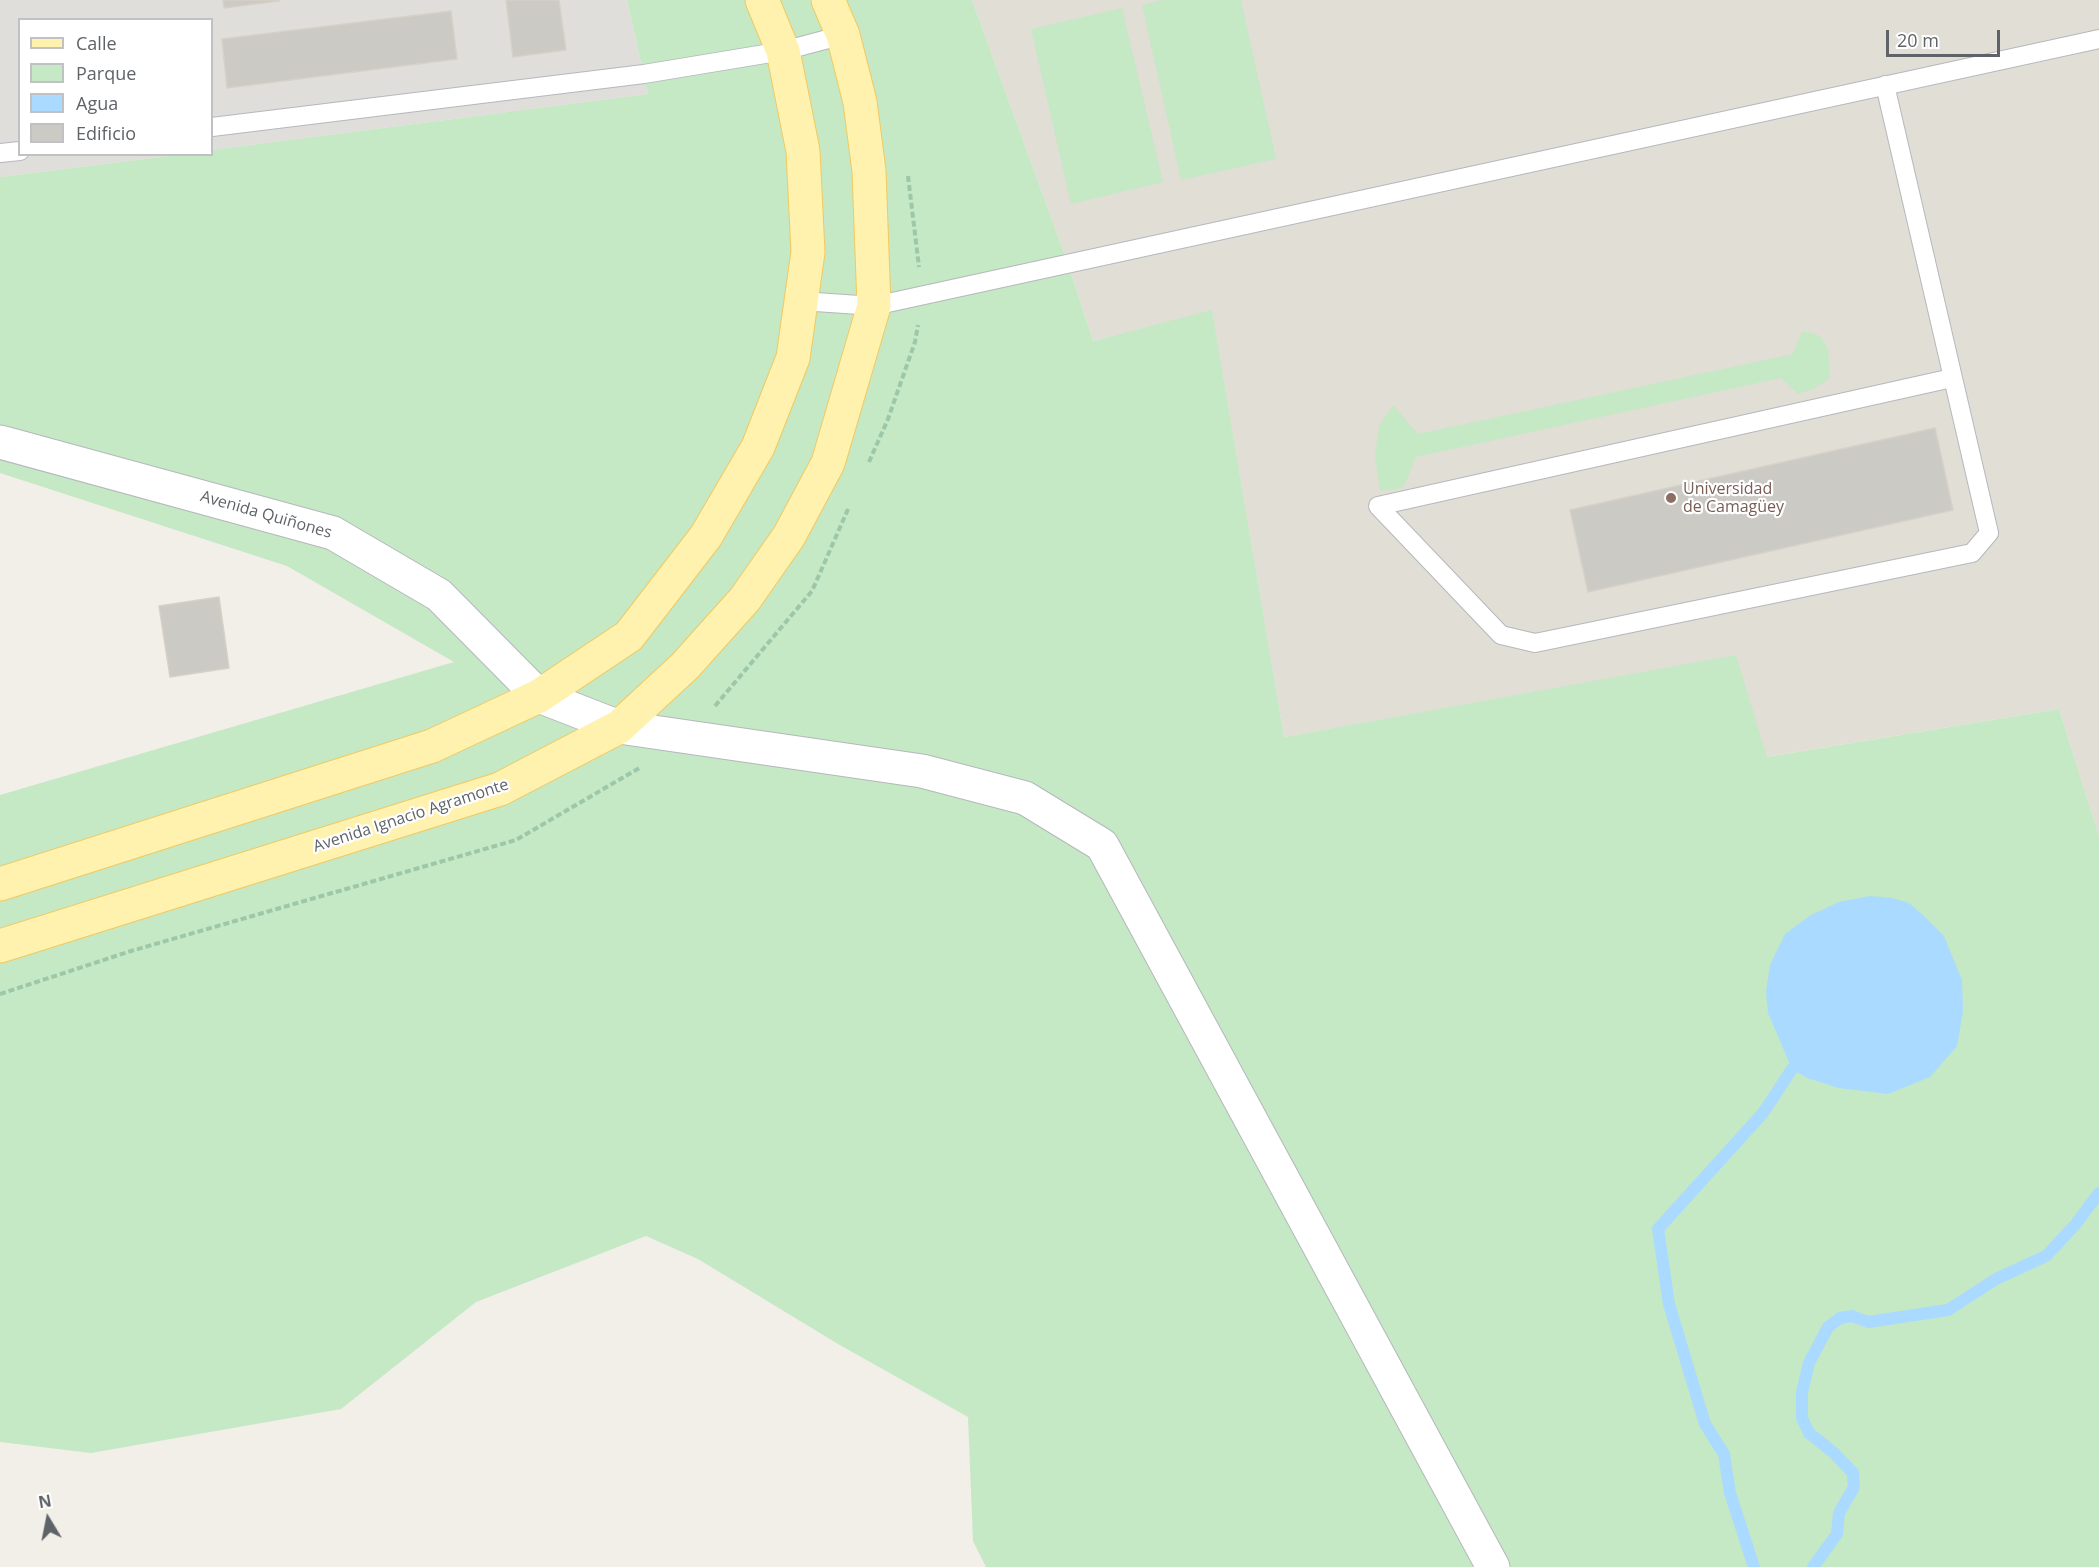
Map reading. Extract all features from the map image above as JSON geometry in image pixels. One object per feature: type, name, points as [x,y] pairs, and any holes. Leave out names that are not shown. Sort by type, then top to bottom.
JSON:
[{"type":"main road","points":[[0,884],[432,746],[539,696],[629,636],[706,536],[758,447],[793,358],[808,252],[803,152],[783,51],[762,0]]},
{"type":"main road","name":"Avenida Ignacio Agramonte","points":[[0,946],[500,789],[620,727],[685,666],[745,599],[789,536],[828,464],[874,306],[869,171],[860,102],[843,35],[828,0]]},
{"type":"street","name":"Avenida Quiñones","points":[[0,442],[333,533],[440,595],[539,696],[620,727],[922,771],[1025,798],[1102,845],[1493,1567]]},
{"type":"lane","points":[[213,127],[644,74],[783,51],[843,35]]},
{"type":"lane","points":[[801,301],[874,306],[2099,39]]},
{"type":"lane","points":[[1885,85],[1989,532],[1972,553],[1535,644],[1501,635],[1378,506],[1952,378]]},
{"type":"lane","points":[[0,153],[18,151]]},
{"type":"shaded area","points":[[0,0],[627,0],[648,94],[213,150],[213,18],[18,18],[18,156],[168,156],[0,177]]},
{"type":"shaded area","name":"Universidad de Camagüey","points":[[972,0],[2099,0],[2099,836],[2059,709],[1766,757],[1735,656],[1284,737],[1212,311],[1093,341],[1068,264]]},
{"type":"green space","points":[[627,0],[972,0],[1068,264],[1093,341],[1212,310],[1284,737],[1736,655],[1767,757],[2059,709],[2099,836],[2099,1567],[986,1567],[973,1541],[968,1417],[838,1344],[698,1259],[646,1236],[476,1302],[341,1409],[91,1453],[0,1442],[0,795],[454,662],[287,566],[0,473],[0,177],[168,156],[213,156],[213,150],[648,94]]},
{"type":"green space","points":[[1162,0],[1241,0],[1276,159],[1181,180],[1142,5]]},
{"type":"green space","points":[[1122,8],[1163,182],[1071,204],[1031,29]]},
{"type":"green space","points":[[1802,331],[1821,337],[1828,349],[1830,378],[1815,388],[1798,394],[1781,378],[1416,457],[1403,488],[1380,491],[1375,456],[1379,426],[1393,405],[1418,434],[1793,354]]},
{"type":"water","points":[[1870,896],[1892,898],[1909,903],[1924,916],[1944,936],[1962,980],[1963,1011],[1957,1046],[1930,1077],[1888,1094],[1839,1088],[1807,1078],[1792,1069],[1768,1013],[1766,991],[1770,965],[1785,934],[1811,915],[1839,902]]},
{"type":"building","points":[[223,0],[279,0],[279,1],[224,8]]},
{"type":"building","points":[[506,0],[559,0],[566,50],[513,57]]},
{"type":"building","points":[[451,11],[457,59],[227,88],[222,39]]},
{"type":"building","points":[[1935,428],[1953,510],[1588,592],[1570,510]]},
{"type":"building","points":[[219,597],[229,668],[170,677],[159,606]]},
{"type":"waterway","points":[[1754,1567],[1730,1493],[1724,1454],[1705,1424],[1669,1304],[1658,1229],[1763,1113],[1792,1069]]},
{"type":"waterway","points":[[1813,1567],[1837,1534],[1839,1513],[1854,1487],[1853,1473],[1834,1453],[1809,1433],[1802,1418],[1802,1392],[1809,1363],[1828,1327],[1840,1318],[1852,1316],[1868,1322],[1948,1310],[1996,1279],[2046,1256],[2075,1225],[2099,1193]]},
{"type":"place","name":"Universidad de Camagüey","points":[[1671,498]]}]
